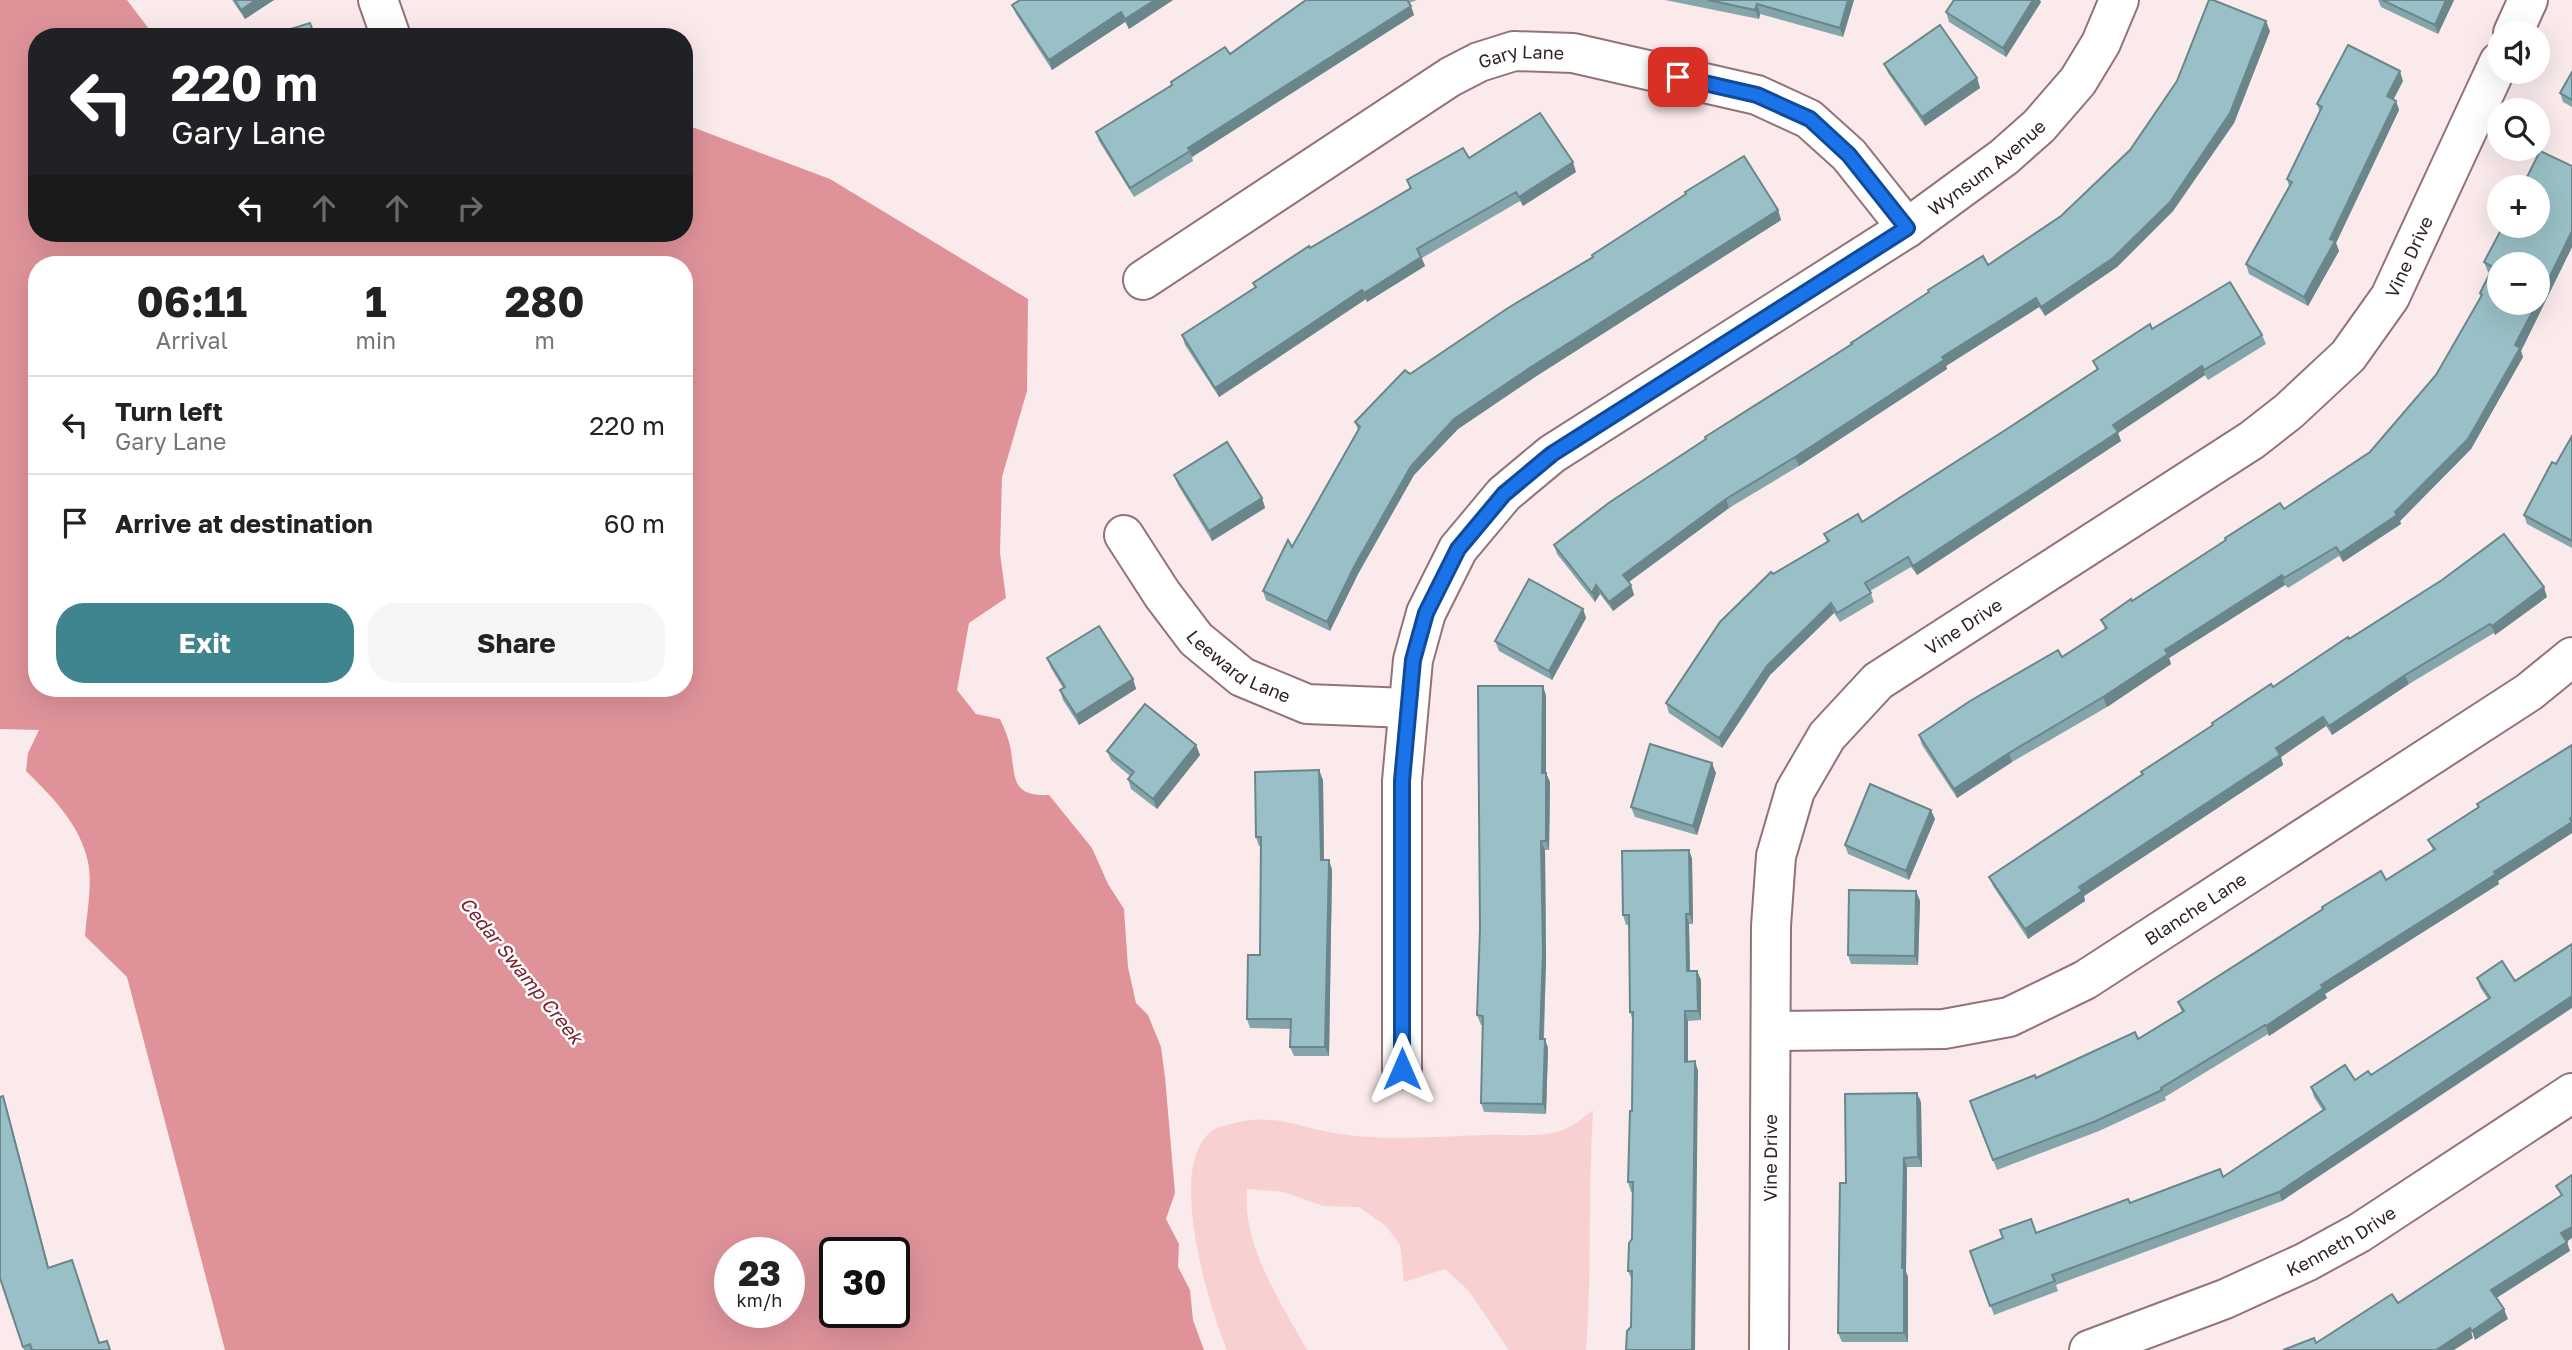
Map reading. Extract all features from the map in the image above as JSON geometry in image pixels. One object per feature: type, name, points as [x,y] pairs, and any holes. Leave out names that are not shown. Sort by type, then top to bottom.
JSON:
[{"type":"street","points":[[378,0],[388,28]]},
{"type":"street","name":"Wynsum Avenue","points":[[1402,1069],[1402,781],[1407,708],[1413,660],[1426,613],[1458,549],[1504,494],[1552,454],[1907,228],[2004,158],[2039,126],[2078,81],[2101,43],[2119,0]]},
{"type":"street","points":[[2518,21],[2528,0]]},
{"type":"street","name":"Gary Lane","points":[[1143,280],[1450,77],[1479,62],[1514,51],[1573,53],[1757,95],[1810,119],[1849,155],[1907,228]]},
{"type":"street","name":"Vine Drive","points":[[1769,1350],[1771,926],[1776,856],[1796,791],[1827,736],[1878,681],[2252,440],[2289,411],[2348,356],[2390,297],[2489,84]]},
{"type":"street","name":"Leeward Lane","points":[[1124,535],[1162,594],[1196,639],[1242,677],[1307,704],[1407,708]]},
{"type":"street","name":"Blanche Lane","points":[[1772,1031],[1944,1029],[2009,1017],[2085,980],[2529,692],[2572,657]]},
{"type":"street","name":"Kenneth Drive","points":[[2089,1350],[2225,1299],[2306,1262],[2359,1233],[2572,1093]]},
{"type":"shaded area","points":[[1593,1110],[1586,1350],[1509,1350],[1468,1290],[1445,1269],[1404,1282],[1400,1245],[1386,1226],[1359,1207],[1323,1206],[1284,1192],[1247,1189],[1250,1232],[1257,1252],[1265,1273],[1307,1350],[1227,1350],[1202,1269],[1191,1201],[1192,1170],[1200,1145],[1215,1129],[1249,1120],[1274,1120],[1353,1136],[1411,1138],[1536,1135],[1563,1130]]},
{"type":"water","name":"Cedar Swamp Creek","points":[[0,0],[127,0],[148,28],[28,28],[28,242],[693,242],[693,127],[830,179],[1028,299],[1027,391],[1002,477],[1000,553],[1006,598],[969,623],[957,690],[976,714],[1000,719],[1009,743],[1017,782],[1027,792],[1049,795],[1092,848],[1108,884],[1124,909],[1128,967],[1136,1003],[1148,1015],[1161,1047],[1175,1193],[1166,1219],[1179,1244],[1178,1267],[1190,1290],[1193,1320],[1204,1350],[225,1350],[127,977],[85,936],[90,874],[86,854],[76,830],[61,809],[26,771],[28,753],[39,730],[0,729]]},
{"type":"building","points":[[235,0],[256,0],[241,10]]},
{"type":"building","points":[[1020,0],[1155,0],[1125,19],[1121,12],[1049,60],[1012,5]]},
{"type":"building","points":[[1306,0],[1407,0],[1411,6],[1130,188],[1096,132],[1172,85],[1171,82],[1225,47],[1230,54]]},
{"type":"building","points":[[1708,0],[1848,0],[1840,28],[1757,4],[1755,10]]},
{"type":"building","points":[[1954,0],[2033,0],[2003,48],[1946,12]]},
{"type":"building","points":[[2209,0],[2266,21],[2230,113],[2170,202],[2113,258],[2041,307],[2036,298],[1942,357],[1944,360],[1795,457],[1726,499],[1623,575],[1631,585],[1609,602],[1596,585],[1592,593],[1554,545],[1610,502],[1706,439],[1705,437],[1852,344],[1929,292],[1928,290],[1983,256],[1988,265],[2061,216],[2130,150],[2177,81]]},
{"type":"building","points":[[2382,0],[2446,0],[2435,25]]},
{"type":"building","points":[[310,23],[312,28],[294,28]]},
{"type":"building","points":[[1940,25],[1977,78],[1922,117],[1884,64]]},
{"type":"building","points":[[2348,45],[2400,71],[2387,96],[2396,101],[2330,239],[2335,241],[2304,297],[2246,264],[2292,182],[2287,179],[2322,107],[2317,104]]},
{"type":"building","points":[[2572,72],[2572,100],[2560,93]]},
{"type":"building","points":[[1540,113],[1573,162],[1519,197],[1516,192],[1417,249],[1421,257],[1364,293],[1362,290],[1215,388],[1182,335],[1256,287],[1253,283],[1309,246],[1310,248],[1411,188],[1407,180],[1463,148],[1469,158]]},
{"type":"building","points":[[1744,156],[1778,210],[1454,419],[1411,466],[1355,565],[1327,622],[1263,591],[1288,540],[1292,547],[1360,427],[1355,422],[1405,370],[1410,374],[1508,308],[1593,257],[1592,255],[1686,194],[1685,192]]},
{"type":"building","points":[[2550,156],[2572,166],[2572,231],[2550,276],[2550,252],[2489,252],[2497,238],[2550,238],[2550,175],[2528,175],[2535,161],[2550,161]]},
{"type":"building","points":[[2487,279],[2487,315],[2531,315],[2515,345],[2520,348],[2468,439],[2395,512],[2397,515],[2340,553],[2336,547],[2284,578],[2282,575],[2165,650],[2168,654],[2103,697],[1954,789],[1919,735],[1970,701],[2058,650],[2062,657],[2107,628],[2101,620],[2131,599],[2132,601],[2280,503],[2284,509],[2370,452],[2436,375],[2482,295],[2480,293]]},
{"type":"building","points":[[2230,282],[2262,335],[2204,370],[2202,366],[2113,425],[2118,432],[1913,566],[1908,557],[1865,583],[1871,593],[1837,613],[1831,603],[1767,666],[1719,738],[1666,703],[1720,622],[1771,572],[1773,574],[1829,541],[1824,534],[1858,514],[1862,522],[2010,427],[2098,369],[2093,361],[2150,324],[2152,329]]},
{"type":"building","points":[[2572,436],[2572,541],[2524,515],[2552,462],[2556,464]]},
{"type":"building","points":[[1227,442],[1262,498],[1209,531],[1174,475]]},
{"type":"building","points":[[2504,534],[2544,587],[2492,626],[2490,624],[2405,675],[2329,726],[2323,717],[2276,748],[2280,755],[2079,887],[2082,891],[2025,929],[1989,877],[2143,774],[2141,772],[2213,725],[2212,723],[2442,580]]},
{"type":"building","points":[[1529,579],[1583,609],[1549,671],[1495,641]]},
{"type":"building","points":[[1099,626],[1133,679],[1076,715],[1060,690],[1065,687],[1047,658]]},
{"type":"building","points":[[1478,686],[1543,686],[1542,773],[1546,773],[1546,841],[1541,841],[1543,952],[1540,1039],[1545,1039],[1543,1104],[1481,1103],[1483,1016],[1477,1015],[1480,929]]},
{"type":"building","points":[[1145,704],[1196,745],[1153,799],[1128,779],[1134,772],[1107,751]]},
{"type":"building","points":[[1650,744],[1712,763],[1693,826],[1631,807]]},
{"type":"building","points":[[2572,745],[2572,822],[2494,872],[2496,874],[2321,985],[2323,988],[2266,1026],[2161,1088],[2162,1090],[2096,1121],[1993,1160],[1970,1101],[2035,1075],[2036,1078],[2135,1032],[2138,1039],[2184,1011],[2178,1002],[2323,909],[2322,907],[2381,871],[2386,880],[2435,849],[2428,840],[2479,807],[2477,804]]},
{"type":"building","points":[[1319,770],[1321,860],[1329,860],[1325,1047],[1290,1047],[1291,1019],[1247,1019],[1248,955],[1260,955],[1261,837],[1256,837],[1255,772]]},
{"type":"building","points":[[1870,784],[1931,810],[1906,871],[1845,845]]},
{"type":"building","points":[[1689,850],[1687,971],[1697,971],[1698,1011],[1685,1011],[1685,1062],[1695,1061],[1692,1350],[1626,1350],[1627,1331],[1631,1327],[1632,1271],[1628,1271],[1629,1243],[1632,1239],[1633,1182],[1628,1182],[1633,1012],[1630,1012],[1629,915],[1623,915],[1622,851]]},
{"type":"building","points":[[1849,890],[1916,891],[1915,956],[1848,955]]},
{"type":"building","points":[[2572,944],[2572,996],[2279,1192],[2052,1275],[2055,1281],[1990,1306],[1970,1251],[2003,1238],[2000,1230],[2031,1219],[2036,1233],[2128,1199],[2130,1203],[2220,1169],[2223,1177],[2325,1109],[2311,1087],[2345,1065],[2355,1080],[2368,1071],[2371,1075],[2490,998],[2477,978],[2502,961],[2515,981]]},
{"type":"building","points":[[1917,1093],[1918,1157],[1904,1158],[1904,1333],[1838,1333],[1840,1183],[1846,1183],[1845,1094]]},
{"type":"building","points":[[3,1096],[48,1268],[72,1260],[99,1343],[107,1341],[110,1350],[32,1350],[30,1344],[23,1347],[0,1278],[0,1097]]},
{"type":"building","points":[[2572,1175],[2572,1227],[2561,1233],[2567,1242],[2491,1290],[2504,1309],[2472,1331],[2470,1328],[2436,1350],[2283,1350],[2314,1338],[2316,1343],[2392,1294],[2398,1303],[2562,1195],[2556,1186]]},
{"type":"route","points":[[1402,1069],[1402,781],[1407,708],[1413,660],[1426,613],[1458,549],[1504,494],[1552,454],[1907,228],[1849,155],[1810,119],[1757,95],[1678,77]]}]
